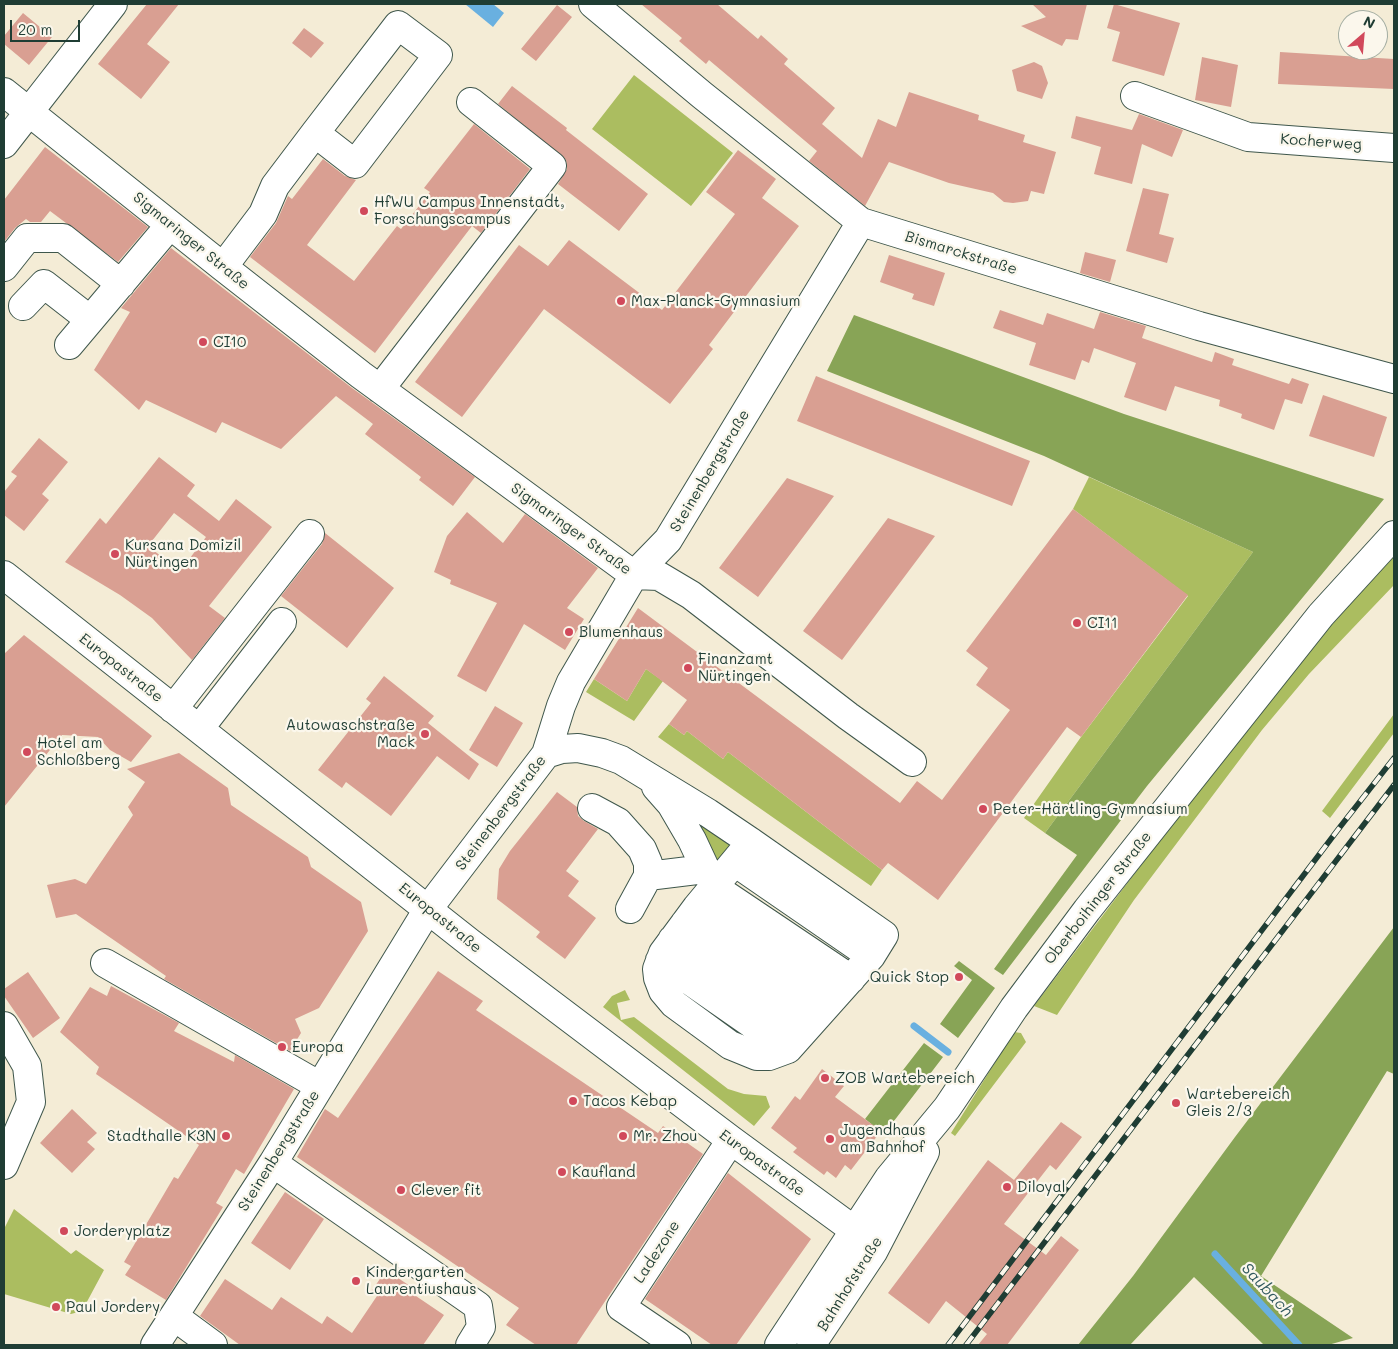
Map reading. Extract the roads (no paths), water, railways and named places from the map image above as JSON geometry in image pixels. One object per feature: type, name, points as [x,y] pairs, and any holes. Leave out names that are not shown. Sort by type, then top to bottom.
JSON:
[{"type":"street","points":[[4,144],[113,4]]},
{"type":"street","name":"Bismarckstraße","points":[[593,4],[702,95],[861,222],[1199,326],[1394,379]]},
{"type":"street","points":[[223,267],[263,214],[275,186],[315,133],[398,25],[438,56],[355,164],[315,133]]},
{"type":"street","name":"Sigmaringer Straße","points":[[4,92],[223,267],[380,388],[634,575],[659,576],[690,595],[848,716],[912,762]]},
{"type":"street","name":"Kocherweg","points":[[1135,96],[1248,137],[1394,148]]},
{"type":"street","points":[[380,388],[552,166],[471,102]]},
{"type":"street","name":"Steinenbergstraße","points":[[155,1345],[175,1318],[273,1163],[428,909],[546,754],[561,706],[571,682],[634,575],[668,540],[861,222]]},
{"type":"street","points":[[69,344],[170,225]]},
{"type":"street","points":[[4,267],[26,238],[63,238],[121,284]]},
{"type":"street","points":[[24,306],[44,284],[89,319]]},
{"type":"street","points":[[173,709],[310,534]]},
{"type":"street","name":"Oberboihinger Straße","points":[[854,1230],[889,1178],[947,1108],[1014,1008],[1087,910],[1320,615],[1394,535]]},
{"type":"street","name":"Europastraße","points":[[4,575],[428,909],[731,1140],[854,1230]]},
{"type":"street","points":[[199,730],[282,622]]},
{"type":"street","points":[[546,754],[562,749],[588,749],[621,760],[644,772],[744,852],[878,945],[811,1024],[769,1056],[757,1056],[730,1045],[674,1004],[663,990],[658,978],[657,969],[689,914],[744,852]]},
{"type":"street","points":[[644,772],[671,804],[692,840],[689,914]]},
{"type":"street","points":[[592,808],[618,822],[633,838],[648,863],[648,876],[630,909]]},
{"type":"street","points":[[648,876],[811,1024]]},
{"type":"street","points":[[689,914],[850,979]]},
{"type":"street","points":[[689,914],[811,1024]]},
{"type":"street","points":[[104,963],[320,1086]]},
{"type":"street","points":[[4,1026],[27,1066],[31,1102],[4,1165]]},
{"type":"street","name":"Oberboihinger Straße","points":[[888,1222],[947,1108]]},
{"type":"street","name":"Ladezone","points":[[677,1345],[621,1306],[731,1140]]},
{"type":"street","points":[[273,1163],[478,1306],[475,1336]]},
{"type":"street","points":[[851,1286],[857,1250],[854,1230],[866,1229],[888,1222]]},
{"type":"street","name":"Bahnhofstraße","points":[[811,1345],[851,1286],[888,1222]]},
{"type":"street","name":"Bahnhofstraße","points":[[779,1345],[854,1230]]},
{"type":"street","points":[[175,1318],[213,1345]]},
{"type":"water","points":[[465,4],[493,4],[504,13],[493,27]]},
{"type":"waterway","name":"Saubach","points":[[914,1026],[948,1052]]},
{"type":"waterway","name":"Saubach","points":[[1215,1254],[1299,1345]]},
{"type":"railway","points":[[948,1345],[1394,758]]},
{"type":"railway","points":[[966,1345],[1394,785]]},
{"type":"place","name":"HfWU Campus Innenstadt, Forschungscampus","points":[[364,211]]},
{"type":"place","name":"Max-Planck-Gymnasium","points":[[621,301]]},
{"type":"place","name":"CI10","points":[[203,342]]},
{"type":"place","name":"Kursana Domizil Nürtingen","points":[[115,554]]},
{"type":"place","name":"CI11","points":[[1077,623]]},
{"type":"place","name":"Blumenhaus","points":[[569,632]]},
{"type":"place","name":"Finanzamt Nürtingen","points":[[688,668]]},
{"type":"place","name":"Autowaschstraße Mack","points":[[425,734]]},
{"type":"place","name":"Hotel am Schloßberg","points":[[27,752]]},
{"type":"place","name":"Peter-Härtling-Gymnasium","points":[[983,809]]},
{"type":"place","name":"Quick Stop","points":[[959,977]]},
{"type":"place","name":"Europa","points":[[282,1047]]},
{"type":"place","name":"ZOB Wartebereich","points":[[825,1078]]},
{"type":"place","name":"Tacos Kebap","points":[[573,1101]]},
{"type":"place","name":"Wartebereich Gleis 2/3","points":[[1176,1103]]},
{"type":"place","name":"Stadthalle K3N","points":[[226,1136]]},
{"type":"place","name":"Mr. Zhou","points":[[623,1136]]},
{"type":"place","name":"Jugendhaus am Bahnhof","points":[[830,1139]]},
{"type":"place","name":"Kaufland","points":[[562,1172]]},
{"type":"place","name":"Diloyal","points":[[1007,1187]]},
{"type":"place","name":"Clever fit","points":[[401,1190]]},
{"type":"place","name":"Jorderyplatz","points":[[64,1231]]},
{"type":"place","name":"Kindergarten Laurentiushaus","points":[[356,1281]]},
{"type":"place","name":"Paul Jordery","points":[[56,1307]]}]
